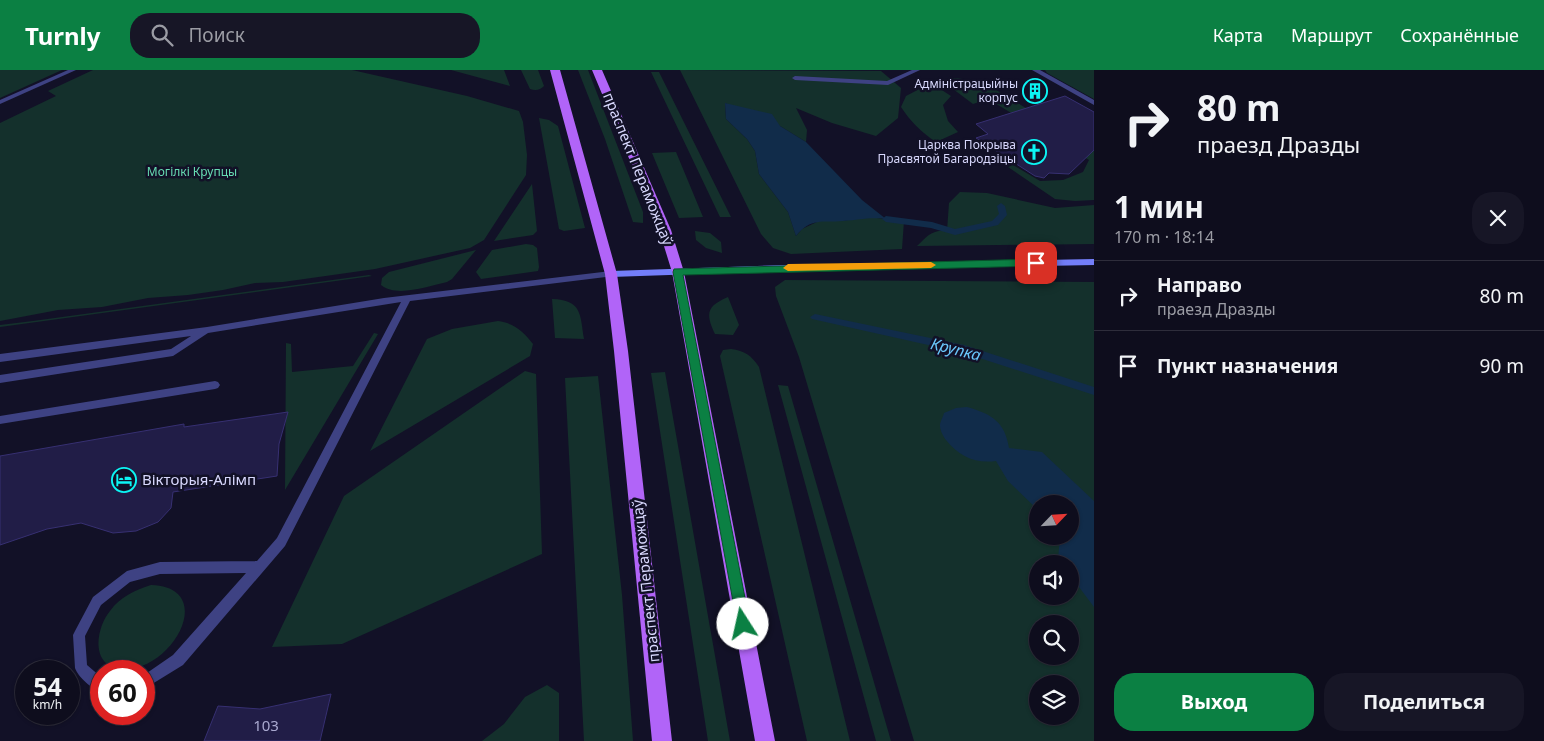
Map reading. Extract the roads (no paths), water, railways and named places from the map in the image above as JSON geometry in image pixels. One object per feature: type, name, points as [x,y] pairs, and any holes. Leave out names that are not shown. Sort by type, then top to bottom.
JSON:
[{"type":"main road","name":"праспект Пераможцаў","points":[[555,70],[611,274],[621,351],[662,741]]},
{"type":"main road","name":"праспект Пераможцаў","points":[[597,70],[665,230],[678,272],[765,741]]},
{"type":"street","points":[[611,274],[1094,262]]},
{"type":"lane","points":[[0,102],[73,70]]},
{"type":"lane","points":[[796,78],[888,83],[917,70]]},
{"type":"lane","points":[[1035,70],[1094,103]]},
{"type":"lane","points":[[0,358],[207,330],[407,299],[611,274]]},
{"type":"lane","points":[[155,676],[178,660],[281,542],[407,299]]},
{"type":"lane","points":[[0,378],[173,352],[207,330]]},
{"type":"lane","points":[[0,420],[215,385]]},
{"type":"lane","points":[[90,676],[81,668],[79,634],[97,601],[127,577],[160,568],[259,567]]},
{"type":"water","points":[[725,103],[772,114],[780,126],[806,142],[862,200],[886,219],[869,218],[817,222],[801,230],[796,236],[788,212],[759,174],[755,151],[747,139],[726,119]]},
{"type":"water","points":[[967,407],[996,420],[1001,425],[1009,448],[1042,452],[1094,501],[1094,607],[1079,587],[1079,555],[1058,555],[1059,545],[1079,545],[1079,495],[1029,495],[1029,501],[1008,481],[996,461],[974,460],[956,450],[945,438],[940,425],[944,413],[956,408]]},
{"type":"waterway","points":[[886,219],[932,225],[955,232],[995,223],[1003,215],[1001,206]]},
{"type":"waterway","name":"Крупка","points":[[815,317],[964,349],[1094,391]]},
{"type":"place","name":"Адміністрацыйны корпус","points":[[1035,91]]},
{"type":"place","name":"Царква Покрыва Прасвятой Багародзіцы","points":[[1034,152]]},
{"type":"place","name":"Вікторыя-Алімп","points":[[124,480]]},
{"type":"park label","name":"Могілкі Крупцы","points":[[192,172]]}]
